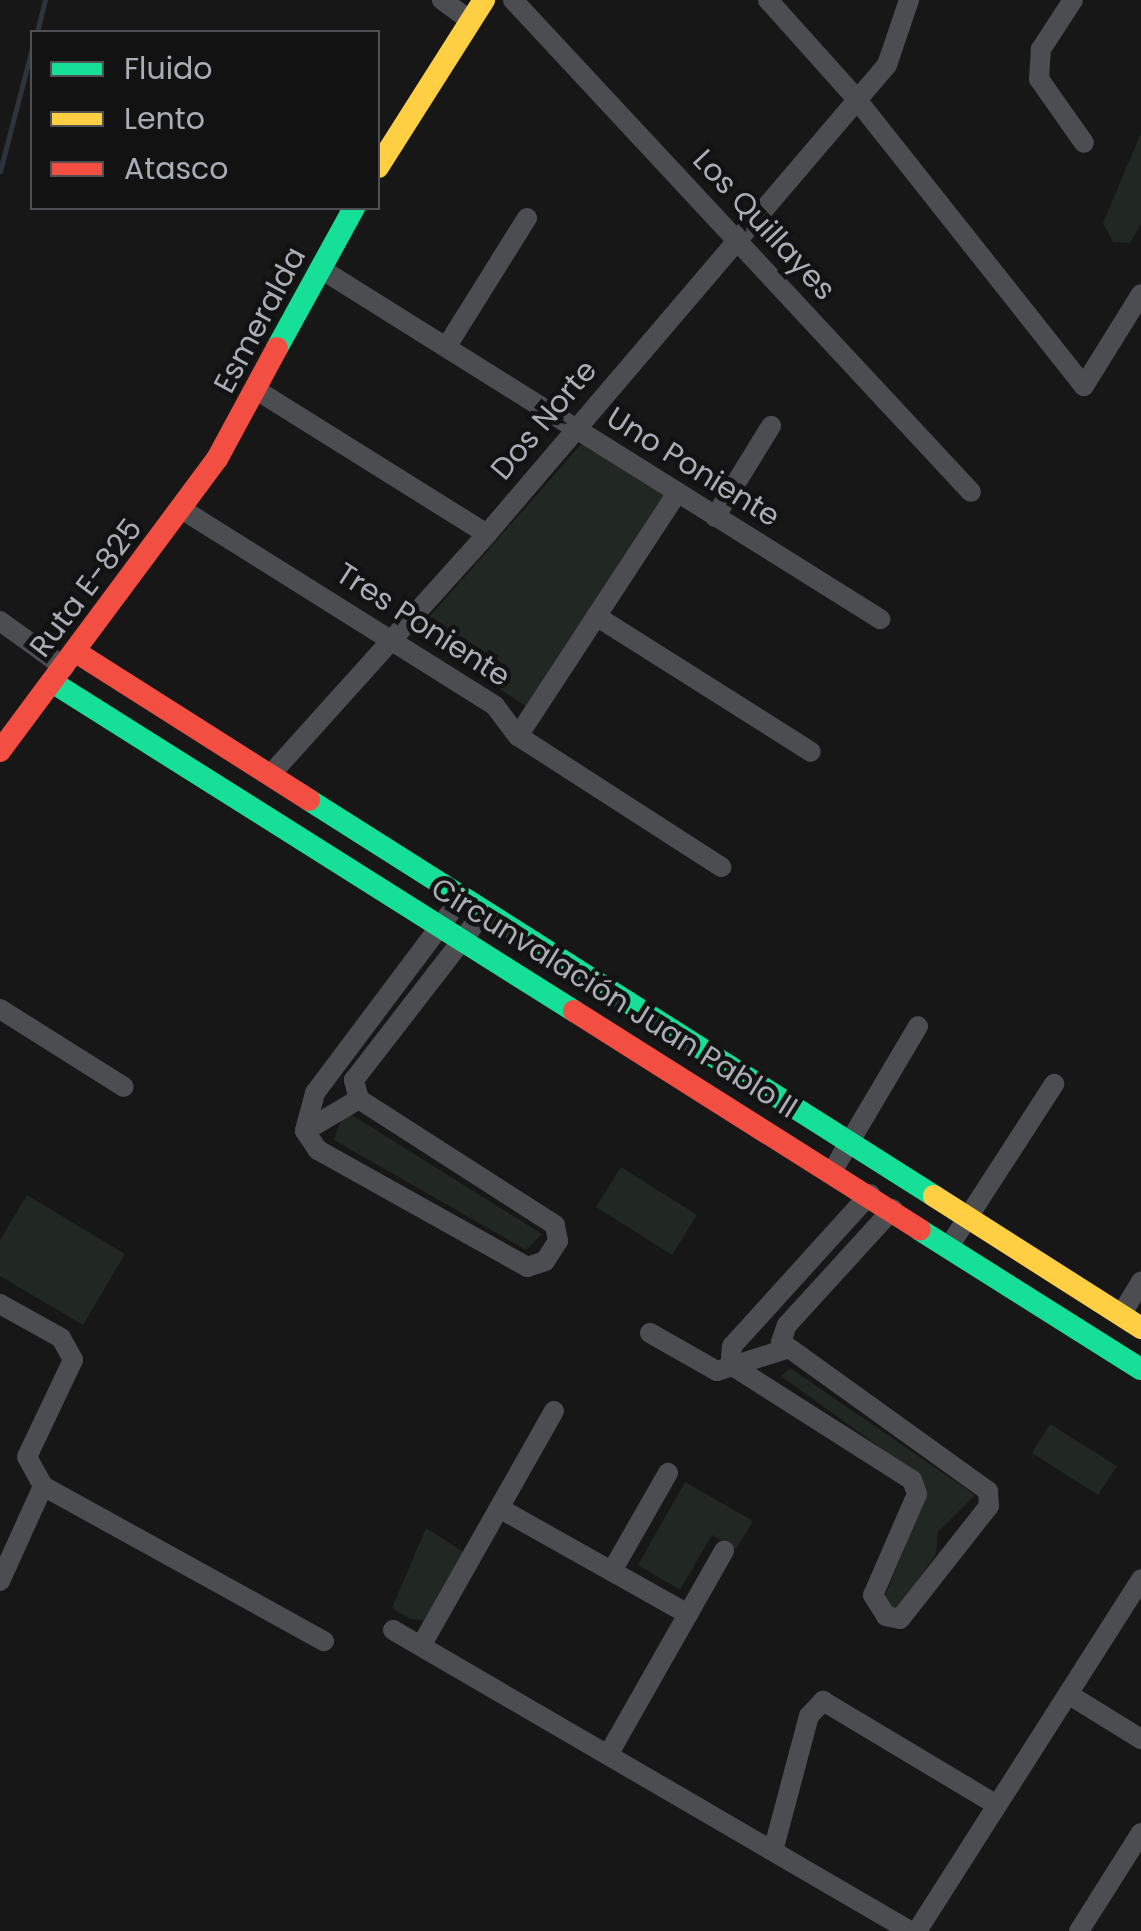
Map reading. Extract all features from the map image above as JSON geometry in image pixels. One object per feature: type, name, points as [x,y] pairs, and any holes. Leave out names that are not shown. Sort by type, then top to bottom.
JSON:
[{"type":"street","points":[[442,0],[470,20]]},
{"type":"street","points":[[380,164],[484,0]]},
{"type":"street","name":"Los Quillayes","points":[[513,0],[971,492]]},
{"type":"street","points":[[768,0],[854,96],[1084,386],[1141,294]]},
{"type":"street","name":"Dos Norte","points":[[270,774],[487,534],[854,96],[893,57],[910,0]]},
{"type":"street","points":[[1073,0],[1041,49],[1039,79],[1084,142]]},
{"type":"street","name":"Esmeralda","points":[[217,459],[258,391],[353,210]]},
{"type":"street","points":[[447,346],[527,218]]},
{"type":"street","name":"Uno Poniente","points":[[322,270],[880,619]]},
{"type":"street","points":[[258,391],[487,534]]},
{"type":"street","points":[[715,517],[772,426]]},
{"type":"street","name":"Ruta E-825","points":[[0,751],[183,510],[217,459]]},
{"type":"street","points":[[518,736],[677,493]]},
{"type":"street","name":"Tres Poniente","points":[[183,510],[495,706],[518,736],[721,868]]},
{"type":"street","points":[[596,616],[811,752]]},
{"type":"street","points":[[0,622],[64,667]]},
{"type":"street","name":"Circunvalación Juan Pablo II","points":[[64,667],[270,774],[484,912],[852,1138],[1141,1328]]},
{"type":"street","name":"Circunvalación Juan Pablo II","points":[[64,667],[442,926],[1141,1368]]},
{"type":"street","points":[[462,897],[315,1093],[306,1130],[318,1150],[527,1267],[545,1261],[558,1241],[555,1225],[359,1099],[354,1080],[484,912]]},
{"type":"street","points":[[0,1009],[124,1086]]},
{"type":"street","points":[[833,1170],[918,1026]]},
{"type":"street","points":[[950,1246],[1054,1084]]},
{"type":"street","points":[[306,1130],[359,1099]]},
{"type":"street","points":[[786,1350],[988,1491],[989,1506],[900,1620],[886,1616],[874,1596],[917,1494],[912,1480],[738,1369],[732,1346],[870,1194]]},
{"type":"street","points":[[786,1350],[786,1325],[893,1209]]},
{"type":"street","points":[[1120,1315],[1141,1282]]},
{"type":"street","points":[[0,1304],[61,1338],[73,1360],[28,1457],[43,1486],[324,1640]]},
{"type":"street","points":[[650,1333],[717,1371],[738,1369],[786,1350]]},
{"type":"street","points":[[421,1646],[554,1411]]},
{"type":"street","points":[[612,1571],[668,1473]]},
{"type":"street","points":[[0,1581],[43,1486]]},
{"type":"street","points":[[499,1508],[688,1614]]},
{"type":"street","points":[[608,1754],[724,1551]]},
{"type":"street","points":[[394,1630],[914,1931],[1141,1579]]},
{"type":"street","points":[[1068,1694],[1141,1740]]},
{"type":"street","points":[[774,1851],[809,1716],[826,1700],[995,1804]]},
{"type":"street","points":[[1080,1931],[1141,1833]]},
{"type":"shaded area","points":[[1141,133],[1141,224],[1130,243],[1113,242],[1103,223]]},
{"type":"shaded area","points":[[585,440],[671,496],[530,709],[415,633]]},
{"type":"shaded area","points":[[344,1110],[542,1234],[526,1250],[334,1140]]},
{"type":"shaded area","points":[[621,1167],[697,1215],[672,1255],[596,1207]]},
{"type":"shaded area","points":[[27,1195],[125,1254],[83,1325],[0,1276],[0,1240]]},
{"type":"shaded area","points":[[790,1368],[975,1495],[938,1532],[936,1554],[898,1609],[890,1609],[885,1596],[927,1494],[921,1477],[781,1376]]},
{"type":"shaded area","points":[[1050,1424],[1117,1466],[1098,1495],[1032,1453]]},
{"type":"shaded area","points":[[685,1482],[753,1521],[736,1549],[712,1535],[680,1590],[638,1565]]},
{"type":"shaded area","points":[[426,1528],[464,1552],[424,1620],[410,1619],[392,1608]]},
{"type":"waterway","points":[[38,30],[45,0]]},
{"type":"waterway","points":[[0,171],[30,56]]},
{"type":"traffic: fast","points":[[277,348],[353,210]]},
{"type":"traffic: fast","points":[[52,682],[574,1011]]},
{"type":"traffic: fast","points":[[309,800],[934,1196]]},
{"type":"traffic: fast","points":[[920,1230],[1141,1369]]},
{"type":"traffic: slow","points":[[380,164],[484,0]]},
{"type":"traffic: slow","points":[[934,1196],[1141,1328]]},
{"type":"traffic: jam","points":[[0,751],[217,459],[277,348]]},
{"type":"traffic: jam","points":[[76,652],[309,800]]},
{"type":"traffic: jam","points":[[574,1011],[920,1230]]}]
